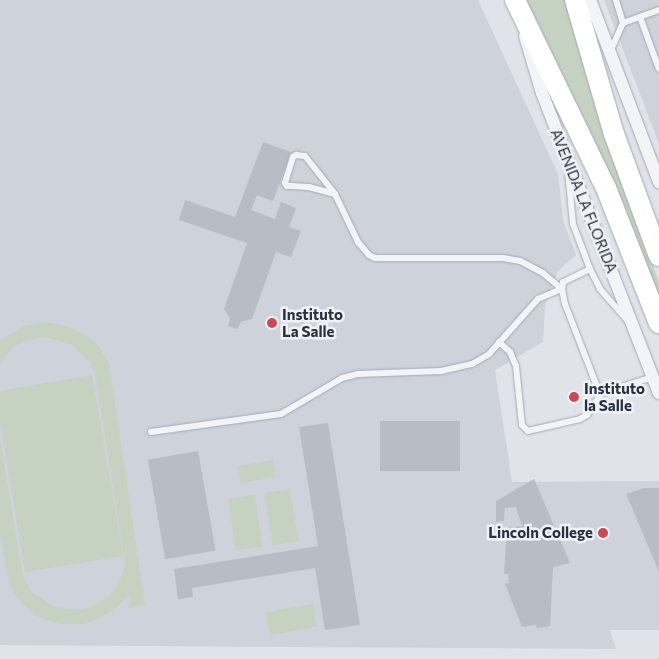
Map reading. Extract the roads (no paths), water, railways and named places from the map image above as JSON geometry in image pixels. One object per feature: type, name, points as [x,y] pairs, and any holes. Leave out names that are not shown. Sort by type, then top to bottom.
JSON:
[{"type":"main road","points":[[575,0],[614,134],[659,256]]},
{"type":"main road","name":"AVENIDA LA FLORIDA","points":[[516,4],[600,174],[659,323]]},
{"type":"street","points":[[590,0],[657,175]]},
{"type":"street","name":"AVENIDA LA FLORIDA","points":[[516,4],[542,93],[659,393]]},
{"type":"lane","points":[[610,52],[623,23],[616,0]]},
{"type":"lane","points":[[623,23],[659,10]]},
{"type":"lane","points":[[640,17],[656,51],[659,69]]},
{"type":"lane","points":[[566,155],[572,217],[590,269],[602,292],[634,328]]},
{"type":"lane","points":[[336,194],[309,187],[287,186],[285,183],[293,157],[305,156],[336,194],[358,242],[369,255],[375,258],[503,258],[520,261],[544,273],[562,289]]},
{"type":"lane","points":[[590,269],[563,282],[562,289],[565,304],[598,390],[602,393]]},
{"type":"lane","points":[[151,432],[281,414],[342,378],[358,374],[441,371],[472,364],[489,354],[538,299],[562,289]]},
{"type":"lane","points":[[499,342],[510,352],[516,366],[522,425],[528,431],[580,419],[587,414],[602,393],[653,377]]},
{"type":"place","name":"Instituto La Salle","points":[[272,323]]},
{"type":"place","name":"Instituto la Salle","points":[[574,397]]},
{"type":"place","name":"Lincoln College","points":[[603,533]]}]
